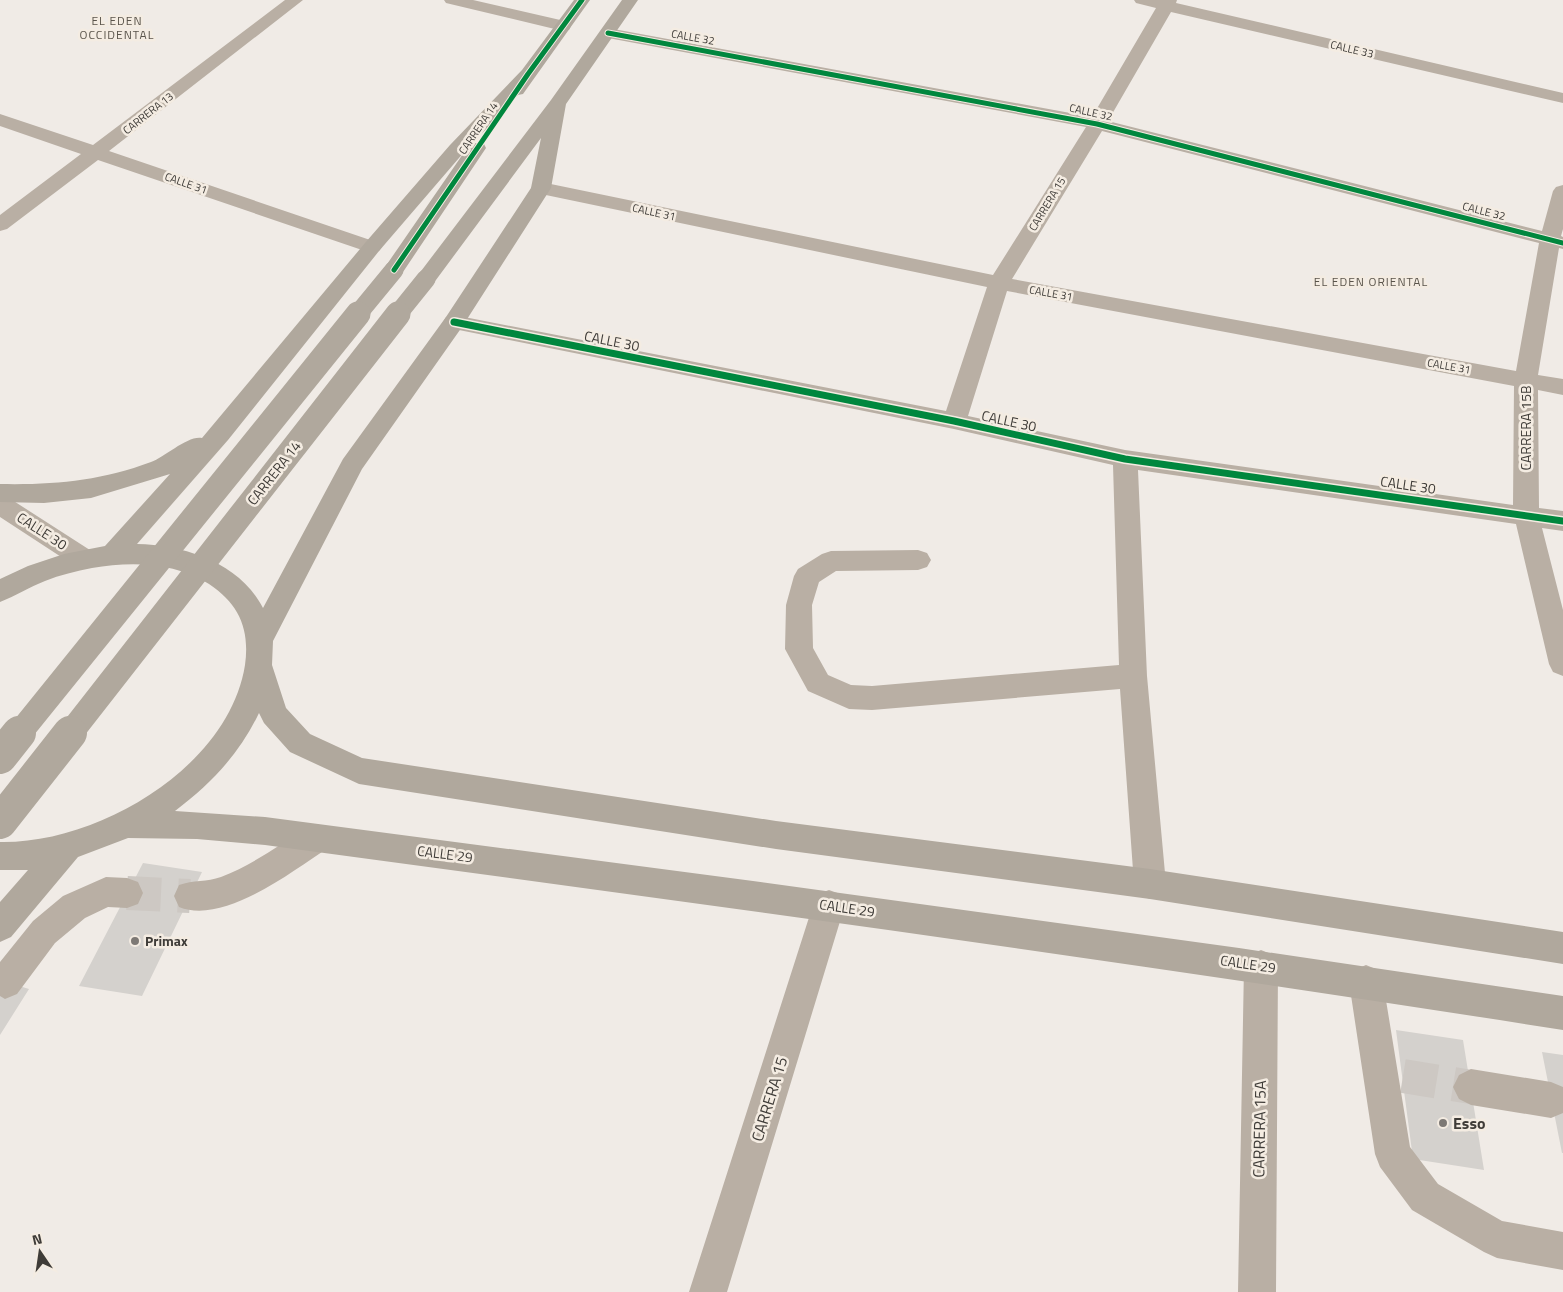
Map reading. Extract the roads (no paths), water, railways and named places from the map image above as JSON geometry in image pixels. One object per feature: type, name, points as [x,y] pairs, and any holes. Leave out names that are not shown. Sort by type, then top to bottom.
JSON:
[{"type":"main road","name":"CARRERA 14","points":[[0,757],[394,270],[528,74],[582,0]]},
{"type":"main road","name":"CARRERA 14","points":[[0,822],[426,279],[558,104],[630,0]]},
{"type":"main road","points":[[113,555],[220,434],[372,246],[457,149],[528,74]]},
{"type":"main road","points":[[0,856],[12,857],[67,848],[128,824],[179,792],[220,752],[247,709],[260,654],[352,465],[454,322],[540,188],[558,104]]},
{"type":"main road","points":[[0,493],[44,494],[91,489],[161,468],[220,434]]},
{"type":"main road","points":[[0,591],[37,573],[84,559],[113,555],[157,555],[196,564],[227,582],[250,608],[274,714],[300,743],[359,771],[776,835],[1150,884],[1563,948]]},
{"type":"main road","name":"CALLE 29","points":[[128,824],[197,825],[266,831],[829,905],[1261,966],[1563,1013]]},
{"type":"main road","points":[[0,926],[67,848]]},
{"type":"street","name":"CARRERA 13","points":[[0,225],[295,0]]},
{"type":"street","points":[[452,0],[563,26]]},
{"type":"street","name":"CALLE 33","points":[[1142,0],[1168,3],[1563,98]]},
{"type":"street","name":"CARRERA 15","points":[[954,421],[999,283],[1097,124],[1168,3]]},
{"type":"street","name":"CALLE 32","points":[[608,33],[1097,124],[1556,241]]},
{"type":"street","name":"CALLE 31","points":[[0,120],[372,246]]},
{"type":"street","name":"CALLE 31","points":[[540,188],[999,283],[1563,387]]},
{"type":"street","name":"CARRERA 15B","points":[[1563,191],[1556,241],[1526,380],[1526,514],[1563,664]]},
{"type":"street","name":"CALLE 30","points":[[454,322],[954,421],[1125,459],[1526,514],[1563,521]]},
{"type":"street","points":[[1125,459],[1132,676],[1150,884]]},
{"type":"street","name":"CALLE 30","points":[[0,505],[84,559]]},
{"type":"street","points":[[918,560],[831,560],[807,576],[799,605],[799,649],[818,683],[849,697],[872,698],[1132,676]]},
{"type":"street","points":[[190,896],[219,893],[257,878],[317,838]]},
{"type":"street","points":[[5,982],[44,932],[74,907],[106,892],[127,893]]},
{"type":"street","name":"CARRERA 15","points":[[708,1292],[829,905]]},
{"type":"street","name":"CARRERA 15A","points":[[1257,1292],[1261,966]]},
{"type":"street","points":[[1366,982],[1391,1074],[1393,1154],[1425,1197],[1497,1239],[1563,1251]]},
{"type":"street","points":[[1471,1087],[1551,1100]]},
{"type":"tunnel","points":[[127,893],[190,896]]},
{"type":"tunnel","points":[[1403,1076],[1471,1087]]},
{"type":"place","name":"Primax","points":[[135,941]]},
{"type":"place","name":"Esso","points":[[1443,1123]]},
{"type":"district","name":"EL EDEN OCCIDENTAL","points":[[117,28]]},
{"type":"district","name":"EL EDEN ORIENTAL","points":[[1371,282]]}]
